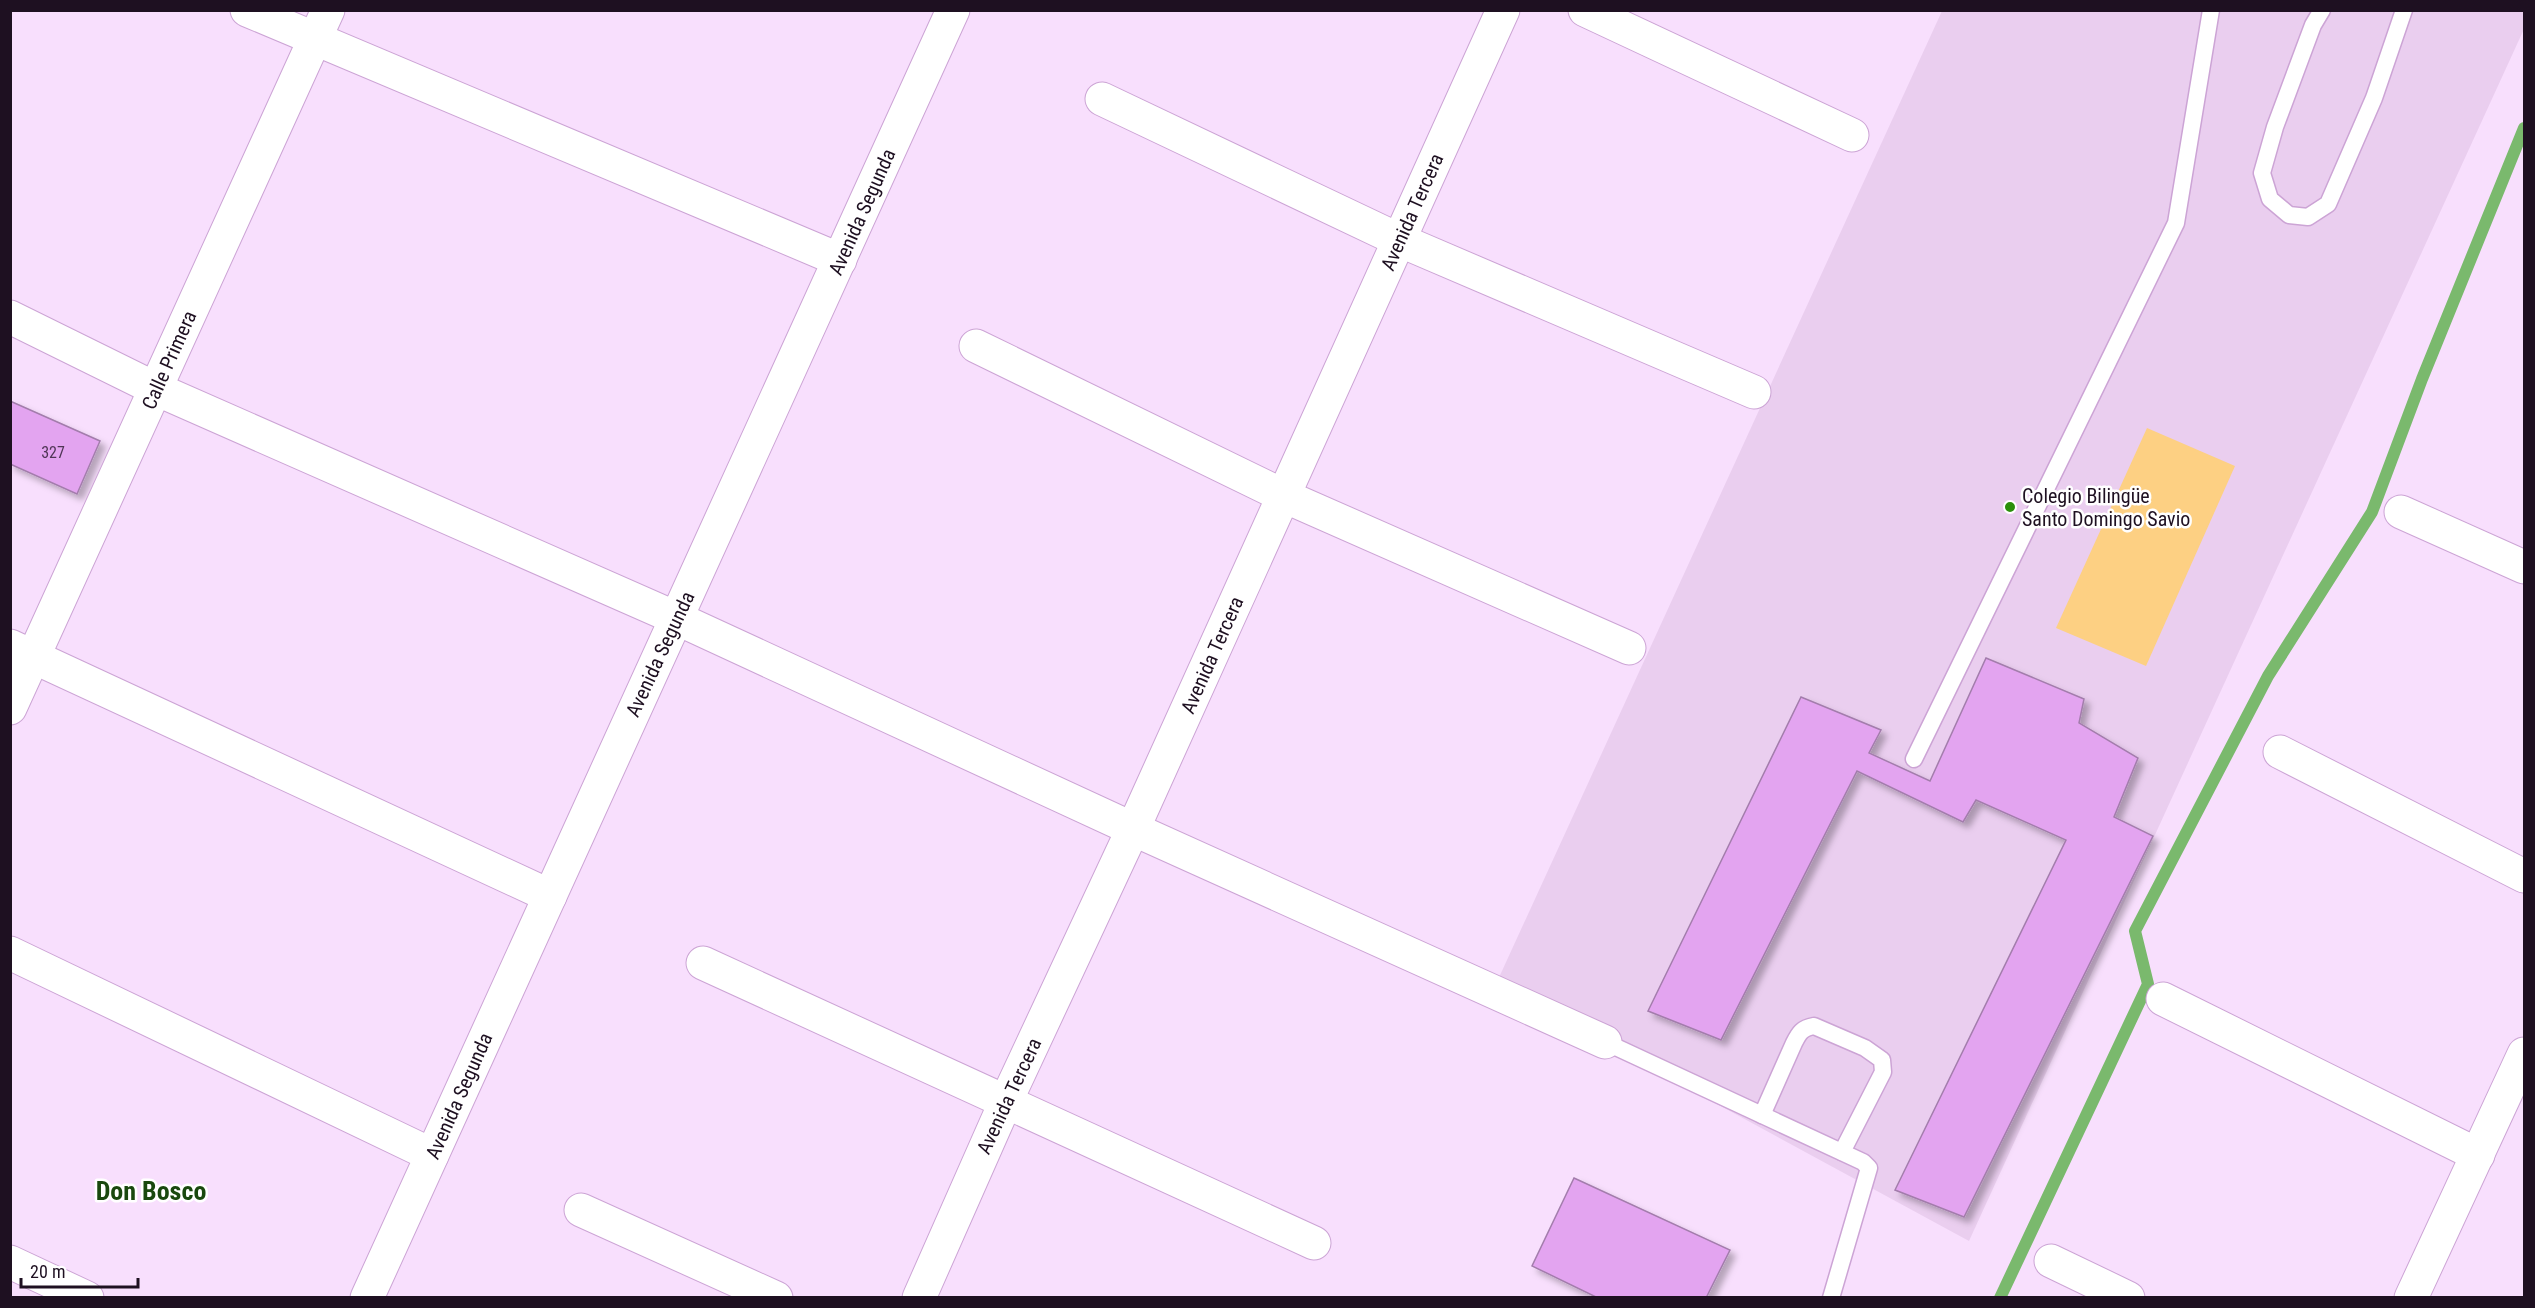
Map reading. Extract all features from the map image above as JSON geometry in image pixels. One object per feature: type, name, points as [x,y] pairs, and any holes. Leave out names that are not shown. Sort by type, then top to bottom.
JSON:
[{"type":"street","points":[[247,10],[321,25],[840,260]]},
{"type":"street","name":"Avenida Tercera","points":[[919,1298],[1006,1101],[1133,829],[1503,10]]},
{"type":"street","points":[[1586,10],[1852,135]]},
{"type":"street","name":"Avenida Segunda","points":[[367,1298],[840,260],[951,11]]},
{"type":"street","name":"Calle Primera","points":[[10,708],[22,652],[156,389],[321,25]]},
{"type":"street","points":[[1102,99],[1399,240],[1754,392]]},
{"type":"street","points":[[10,317],[156,389],[676,618],[1133,829],[1605,1042]]},
{"type":"street","points":[[976,346],[1284,496],[1629,648]]},
{"type":"street","points":[[2401,512],[2524,567]]},
{"type":"street","points":[[22,652],[550,896]]},
{"type":"street","points":[[2280,752],[2524,876]]},
{"type":"street","points":[[10,952],[432,1155]]},
{"type":"street","points":[[703,963],[1314,1243]]},
{"type":"street","points":[[2163,999],[2478,1155]]},
{"type":"street","points":[[2411,1298],[2524,1054]]},
{"type":"street","points":[[581,1210],[776,1298]]},
{"type":"street","points":[[2051,1261],[2128,1298]]},
{"type":"street","points":[[10,1262],[87,1298]]},
{"type":"lane","points":[[1914,759],[2176,224],[2211,10]]},
{"type":"lane","points":[[2322,10],[2313,26],[2275,127],[2262,173],[2270,199],[2289,214],[2308,217],[2328,204],[2374,98],[2404,10]]},
{"type":"lane","points":[[1762,1115],[1794,1043],[1806,1027],[1814,1026],[1865,1048],[1882,1060],[1883,1072],[1842,1152]]},
{"type":"lane","points":[[1605,1042],[1842,1152],[1869,1167],[1831,1298]]},
{"type":"shaded area","name":"Colegio Bilingüe Santo Domingo Savio","points":[[1942,11],[2524,11],[2524,29],[1969,1241],[1496,984]]},
{"type":"shaded area","points":[[2147,428],[2235,466],[2146,666],[2056,628]]},
{"type":"building","points":[[10,401],[100,441],[77,494],[10,464]]},
{"type":"building","points":[[1986,658],[2084,699],[2079,723],[2138,758],[2114,817],[2153,836],[1964,1217],[1895,1190],[2066,840],[1976,800],[1963,822],[1857,771],[1721,1040],[1648,1011],[1801,697],[1881,730],[1869,753],[1930,781]]},
{"type":"building","points":[[1574,1178],[1730,1250],[1706,1298],[1598,1298],[1532,1266]]},
{"type":"waterway","points":[[2000,1298],[2148,984],[2135,931],[2268,676],[2372,512],[2422,379],[2524,128]]},
{"type":"place","name":"Colegio Bilingüe Santo Domingo Savio","points":[[2010,507]]},
{"type":"district","name":"Don Bosco","points":[[151,1191]]}]
